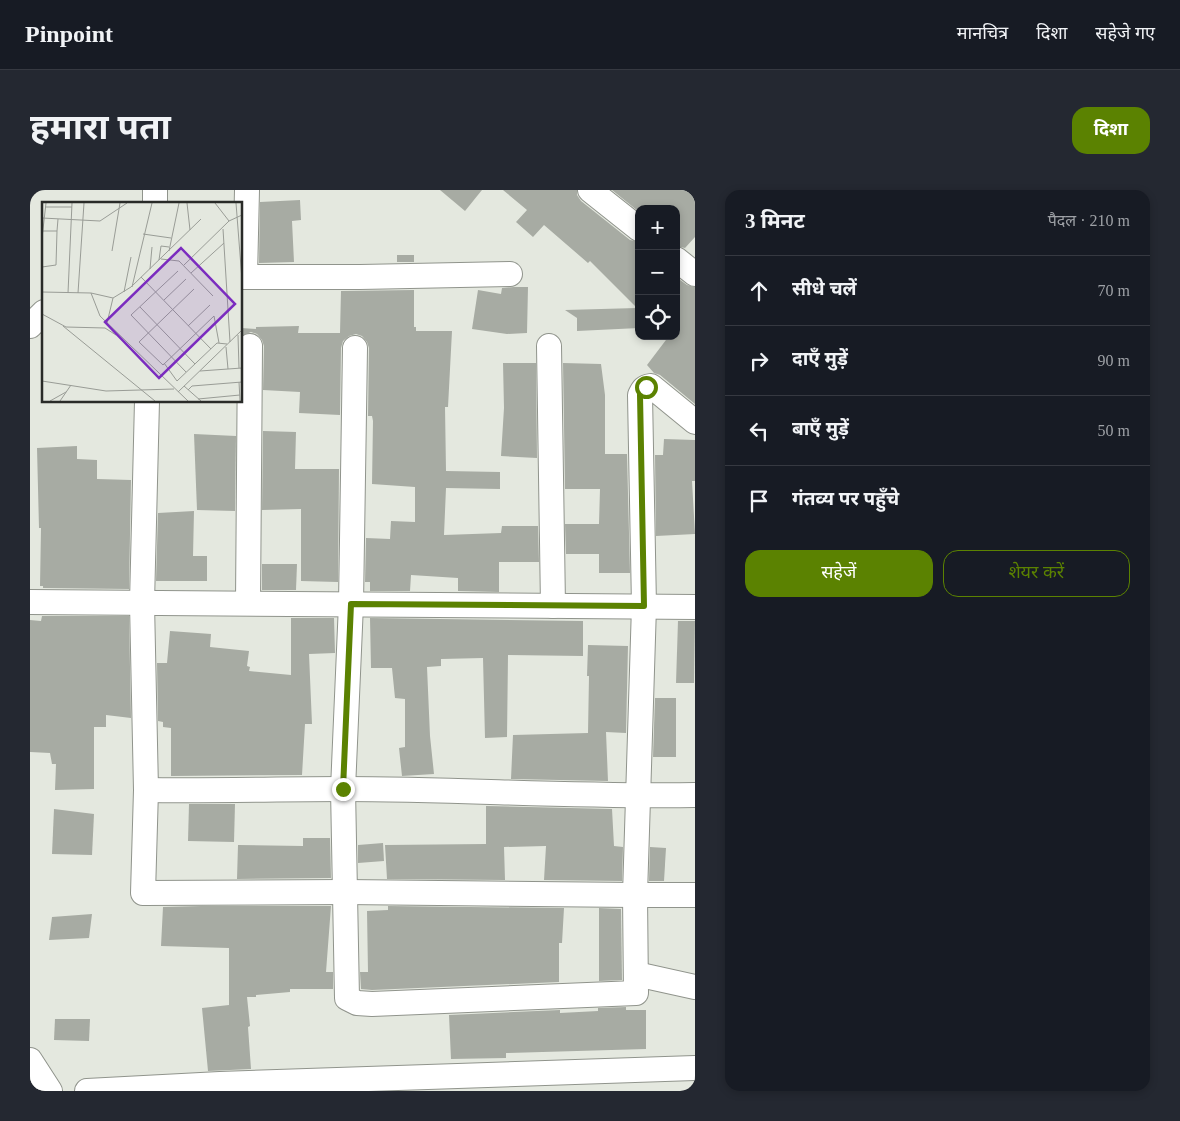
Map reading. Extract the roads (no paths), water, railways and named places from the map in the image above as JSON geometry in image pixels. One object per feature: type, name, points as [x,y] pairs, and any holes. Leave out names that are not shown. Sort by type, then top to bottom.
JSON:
[{"type":"street","points":[[247,190],[243,277],[510,274]]},
{"type":"street","points":[[590,190],[635,226]]},
{"type":"street","points":[[680,262],[695,274]]},
{"type":"street","points":[[30,326],[42,314]]},
{"type":"street","points":[[248,603],[250,346]]},
{"type":"street","points":[[549,346],[552,606]]},
{"type":"street","points":[[355,348],[351,604],[343,789],[347,998],[357,1003],[372,1004],[636,993],[637,796],[644,606],[640,395],[642,389],[651,386],[695,422]]},
{"type":"street","points":[[148,402],[142,603],[146,790],[143,893],[345,892],[635,896],[695,894]]},
{"type":"street","points":[[30,602],[695,606]]},
{"type":"street","points":[[146,790],[257,791],[343,789],[637,796],[695,795]]},
{"type":"street","points":[[636,974],[695,987]]},
{"type":"street","points":[[30,1060],[50,1091]]},
{"type":"street","points":[[87,1091],[212,1088],[695,1068]]}]
